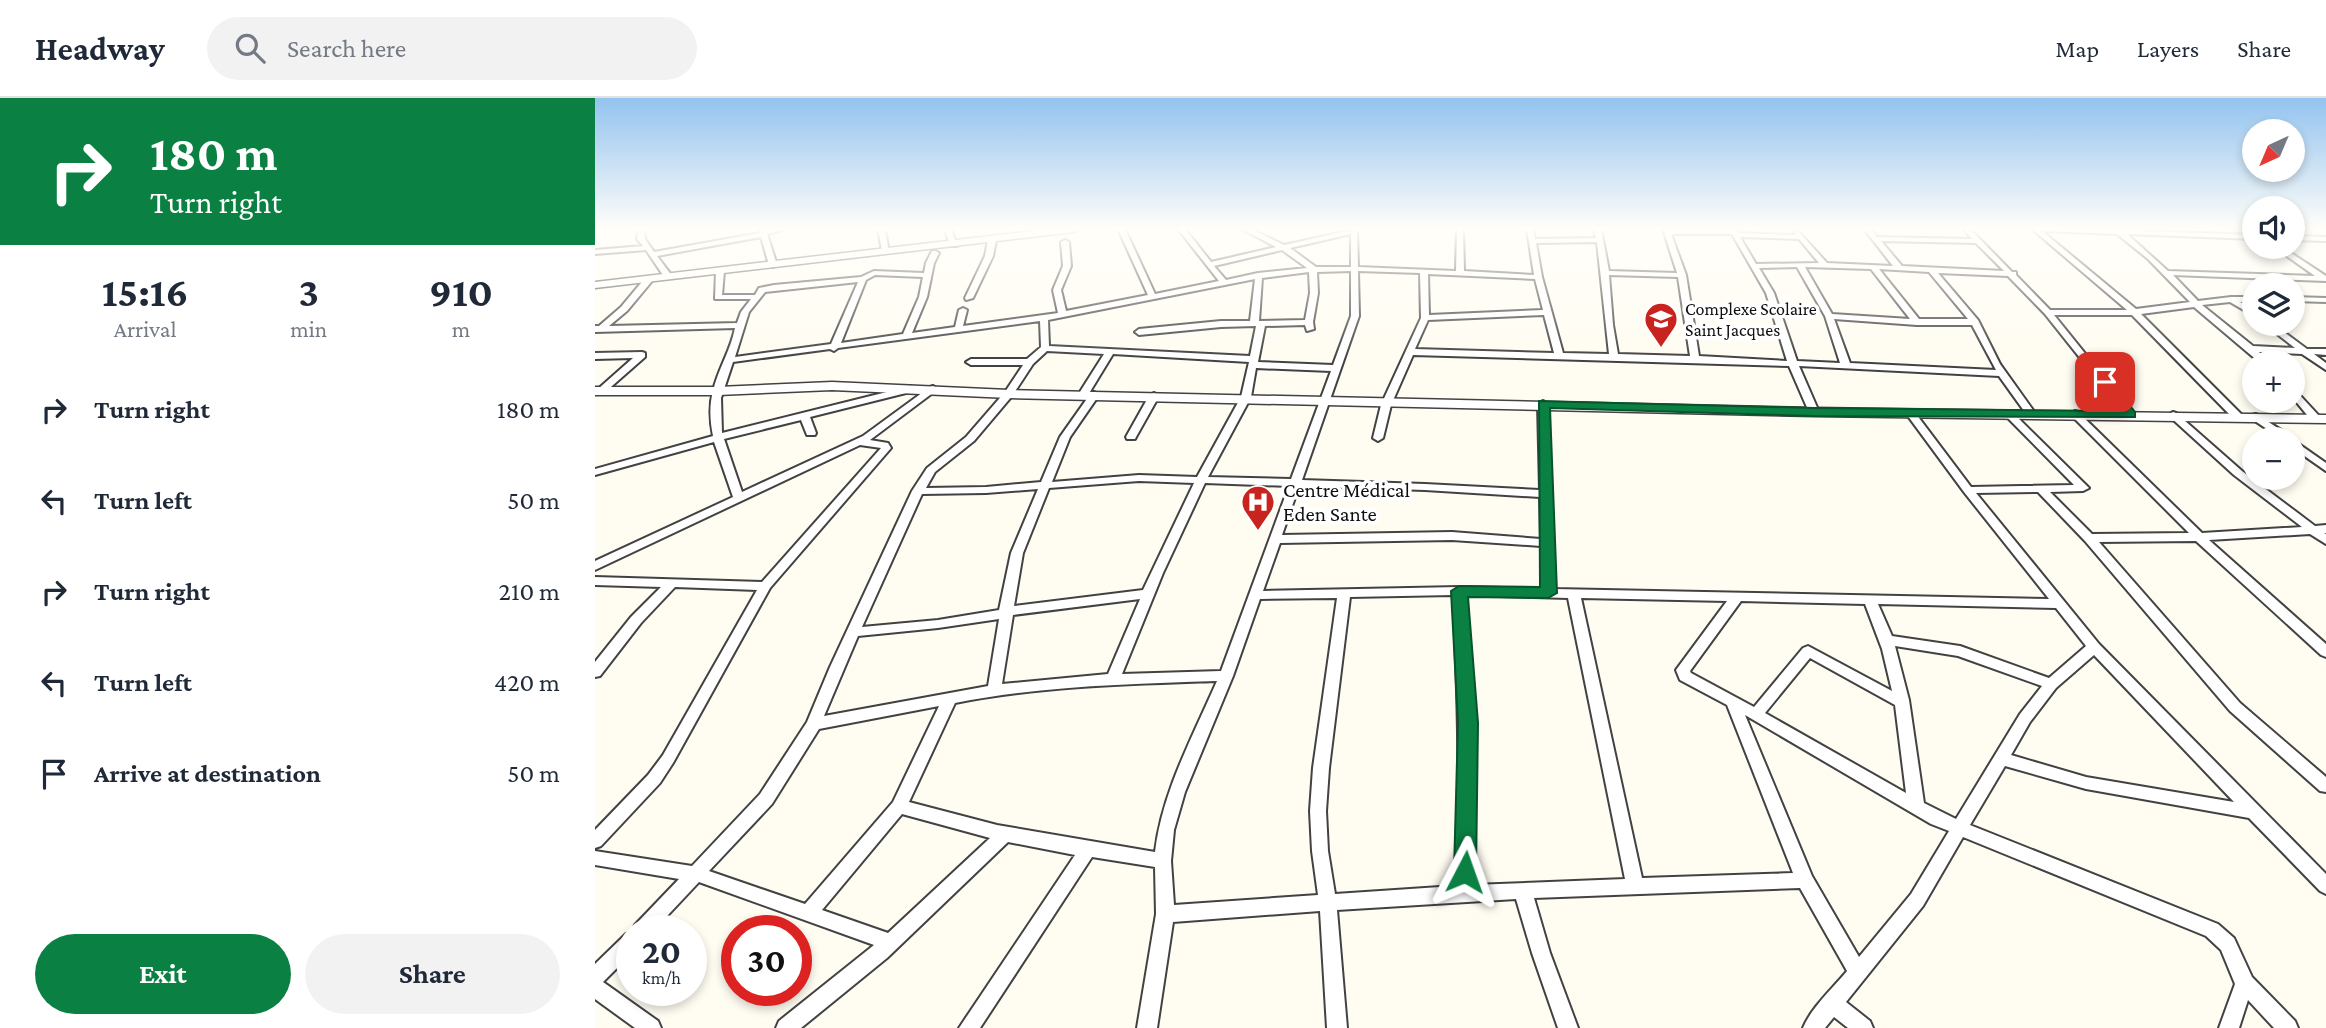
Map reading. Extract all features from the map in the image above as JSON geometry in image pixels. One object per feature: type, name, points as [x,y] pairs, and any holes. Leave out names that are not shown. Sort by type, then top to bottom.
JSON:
[{"type":"street","points":[[666,272],[668,276]]},
{"type":"street","points":[[595,285],[705,272]]},
{"type":"street","points":[[720,272],[718,297],[757,297]]},
{"type":"street","points":[[969,298],[981,272]]},
{"type":"street","points":[[1063,315],[1057,290],[1064,272]]},
{"type":"street","points":[[1141,272],[1153,297]]},
{"type":"street","points":[[1215,272],[1223,282]]},
{"type":"street","points":[[731,360],[1063,315],[1282,272]]},
{"type":"street","points":[[1139,332],[1258,323],[1310,325],[1313,272]]},
{"type":"street","points":[[1147,1028],[1165,914],[1163,861],[1166,830],[1177,792],[1226,676],[1355,316],[1353,272]]},
{"type":"street","points":[[1378,438],[1388,400],[1425,318],[1424,272]]},
{"type":"street","points":[[1431,272],[1538,277]]},
{"type":"street","points":[[1537,272],[1559,355]]},
{"type":"street","points":[[1758,272],[1775,306],[1793,364],[1814,412]]},
{"type":"street","points":[[1804,272],[1829,316],[1846,366]]},
{"type":"street","points":[[1877,272],[1917,322]]},
{"type":"street","points":[[1933,272],[1975,322],[2001,373],[2030,414]]},
{"type":"street","points":[[1949,272],[2013,274],[2048,312],[2130,415]]},
{"type":"street","points":[[2086,272],[2134,312],[2237,416]]},
{"type":"street","points":[[739,498],[716,438],[717,391],[738,342],[745,312],[762,290],[863,279],[874,273],[929,275],[923,297],[905,338]]},
{"type":"street","points":[[1614,356],[1607,326],[1605,273],[1682,275],[1695,359]]},
{"type":"street","points":[[2169,273],[2325,279]]},
{"type":"street","points":[[2169,273],[2198,305],[2251,349],[2326,352]]},
{"type":"street","points":[[1113,678],[1148,594],[1201,480],[1246,397],[1258,323],[1258,275]]},
{"type":"street","points":[[597,330],[624,309],[649,279]]},
{"type":"street","points":[[834,348],[863,279]]},
{"type":"street","points":[[2231,298],[2242,306]]},
{"type":"street","points":[[2048,312],[2134,312],[2242,298]]},
{"type":"street","points":[[2305,299],[2326,300]]},
{"type":"street","points":[[958,331],[963,310]]},
{"type":"street","points":[[1425,318],[1549,313]]},
{"type":"street","points":[[1829,316],[1917,322],[1975,322]]},
{"type":"street","points":[[1044,318],[1045,348]]},
{"type":"street","points":[[597,330],[740,325]]},
{"type":"street","points":[[2285,336],[2326,367]]},
{"type":"street","points":[[657,915],[766,799],[814,724],[918,491],[931,470],[970,439],[1009,394],[1029,362],[1045,348],[1336,368]]},
{"type":"street","points":[[993,691],[1017,553],[1065,437],[1110,352]]},
{"type":"street","points":[[1411,352],[1614,356],[2001,373]]},
{"type":"street","points":[[595,356],[642,355],[598,391]]},
{"type":"street","points":[[971,362],[1029,362]]},
{"type":"street","points":[[598,391],[717,391],[832,386],[1009,394],[1388,400],[1814,412],[2321,419]]},
{"type":"street","points":[[595,472],[716,438],[915,388]]},
{"type":"street","points":[[595,566],[880,431],[933,389]]},
{"type":"street","points":[[1131,437],[1154,396]]},
{"type":"street","points":[[1543,404],[1548,593]]},
{"type":"street","points":[[2305,404],[2321,419]]},
{"type":"street","points":[[1910,412],[2094,647],[2326,886]]},
{"type":"street","points":[[1968,489],[2083,487],[2008,413]]},
{"type":"street","points":[[804,415],[811,433]]},
{"type":"street","points":[[2075,415],[2199,537],[2326,652]]},
{"type":"street","points":[[2173,415],[2238,473],[2326,540]]},
{"type":"street","points":[[2256,417],[2271,427]]},
{"type":"street","points":[[595,841],[654,779],[669,759],[765,586],[886,448],[884,445],[857,442]]},
{"type":"street","points":[[2305,452],[2326,468]]},
{"type":"street","points":[[918,491],[1044,487],[1118,479],[1296,483],[1546,494]]},
{"type":"street","points":[[2041,488],[2089,538],[2235,706],[2326,786]]},
{"type":"street","points":[[2089,538],[2199,537],[2326,529]]},
{"type":"street","points":[[1276,540],[1452,536],[1547,543]]},
{"type":"street","points":[[595,581],[765,586]]},
{"type":"street","points":[[595,672],[636,620],[671,584]]},
{"type":"street","points":[[1255,595],[1459,591],[2061,604]]},
{"type":"street","points":[[1459,591],[1468,723],[1468,829],[1463,893]]},
{"type":"street","points":[[1337,1028],[1318,811],[1344,592]]},
{"type":"street","points":[[854,632],[938,624],[1148,594]]},
{"type":"street","points":[[1574,595],[1635,887]]},
{"type":"street","points":[[1738,596],[1683,670],[1685,676],[1937,819],[2212,930],[2228,944],[2245,984],[2288,1028]]},
{"type":"street","points":[[1869,599],[1895,665],[1916,807]]},
{"type":"street","points":[[1887,640],[1959,652],[2051,684]]},
{"type":"street","points":[[1813,1028],[1917,900],[2025,718],[2051,684],[2094,647]]},
{"type":"street","points":[[1756,714],[1808,651],[1901,702]]},
{"type":"street","points":[[814,724],[993,691],[1113,678],[1226,676]]},
{"type":"street","points":[[807,914],[899,806],[950,698]]},
{"type":"street","points":[[1733,702],[1805,880],[1857,971]]},
{"type":"street","points":[[2002,759],[2086,783],[2256,812]]},
{"type":"street","points":[[899,806],[948,822],[1088,850],[1163,861]]},
{"type":"street","points":[[786,1028],[890,942],[1006,833]]},
{"type":"street","points":[[969,1028],[1088,850]]},
{"type":"street","points":[[595,858],[697,874],[890,942]]},
{"type":"street","points":[[1165,914],[1463,893],[1805,880]]},
{"type":"street","points":[[1523,892],[1568,1028]]},
{"type":"street","points":[[595,977],[616,956]]},
{"type":"street","points":[[2229,1028],[2245,984]]},
{"type":"street","points":[[595,988],[651,1028]]},
{"type":"street","points":[[1832,1003],[1863,1028]]},
{"type":"place","name":"Complexe Scolaire Saint Jacques","points":[[1661,349]]},
{"type":"place","name":"Centre Médical Eden Sante","points":[[1258,532]]},
{"type":"route","points":[[1465,872],[1468,829],[1468,723],[1459,591],[1548,593],[1543,404],[1814,412],[2130,415],[2105,382]]}]
